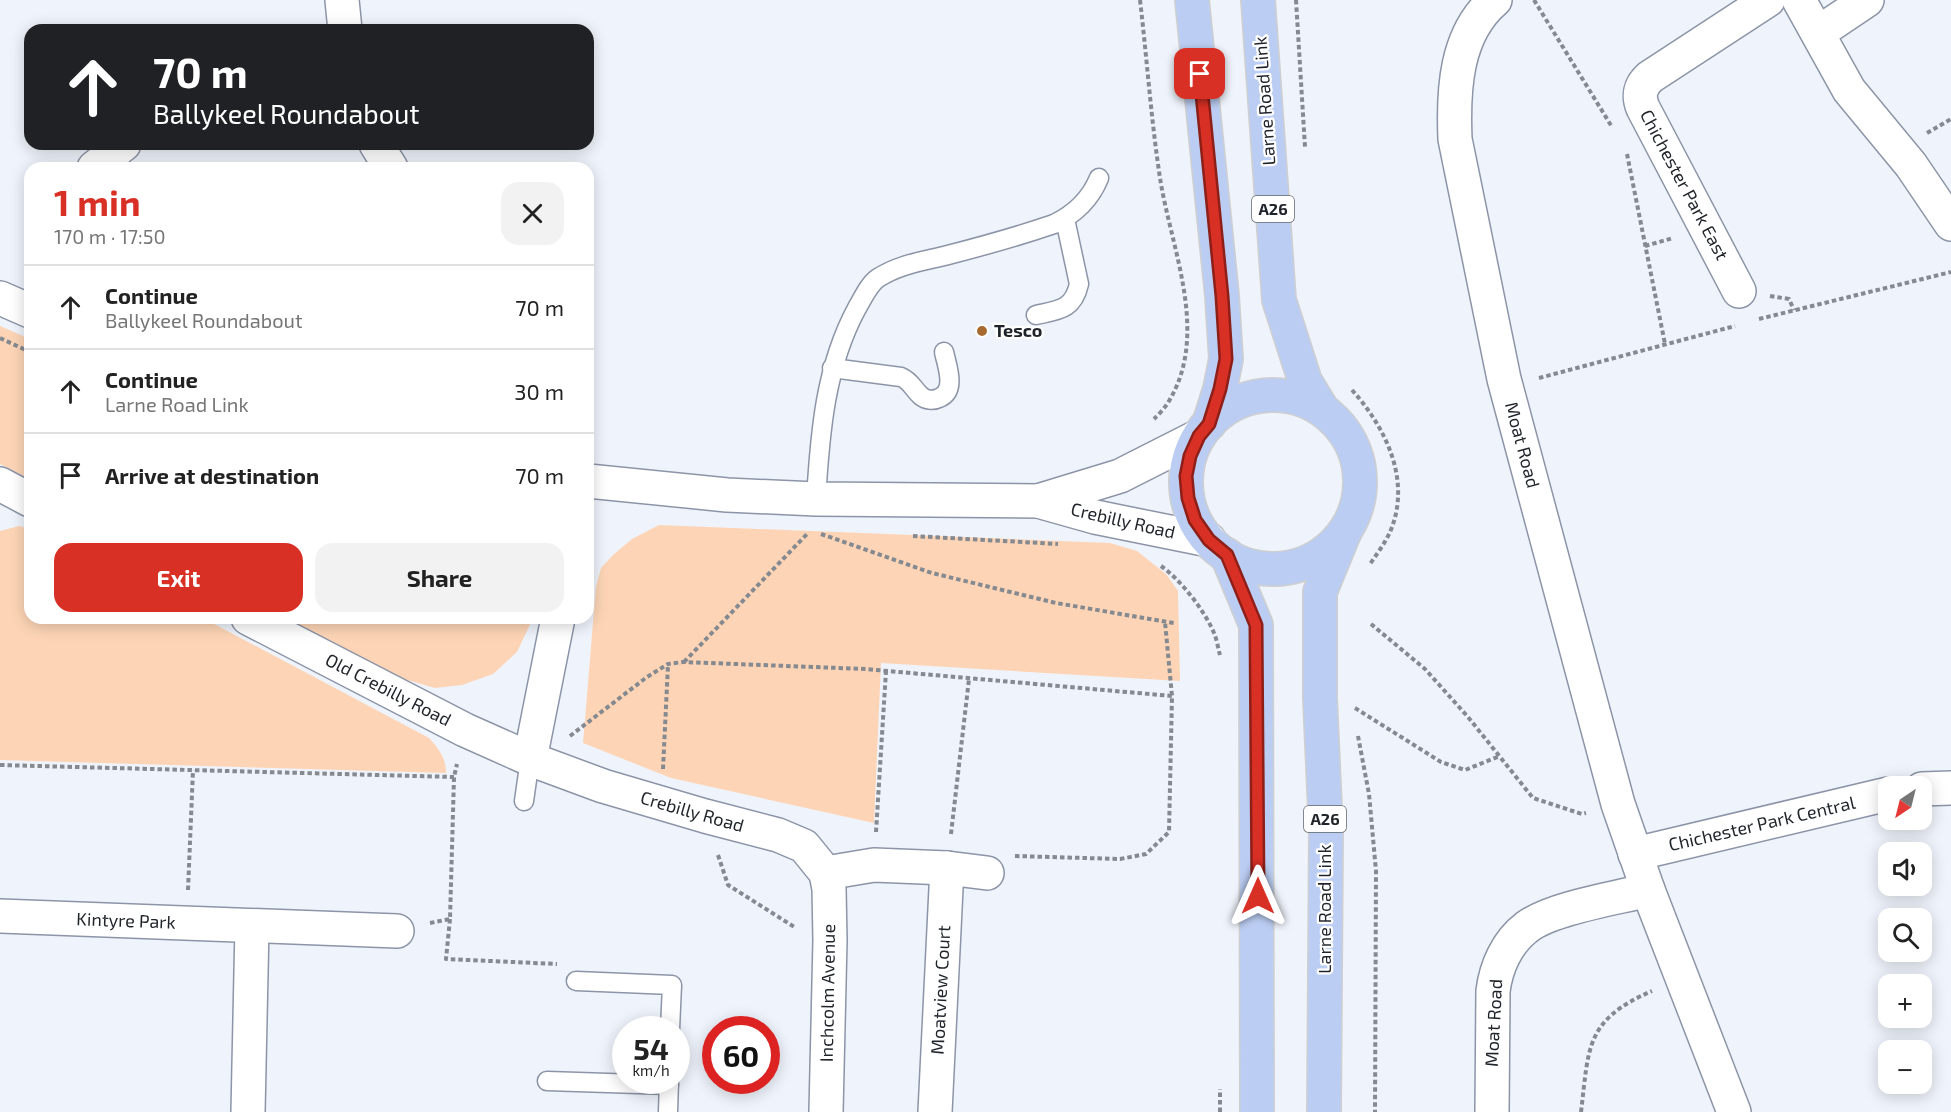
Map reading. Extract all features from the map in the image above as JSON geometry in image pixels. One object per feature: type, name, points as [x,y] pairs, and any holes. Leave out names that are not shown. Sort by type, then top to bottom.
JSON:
[{"type":"main road","points":[[1192,0],[1222,296],[1226,359],[1220,389],[1204,430],[1190,456],[1186,476],[1188,498],[1195,520],[1218,548],[1256,625],[1257,1112]]},
{"type":"main road","name":"Larne Road Link","points":[[1258,0],[1279,300],[1305,381],[1322,409]]},
{"type":"main road","name":"A26","points":[[1204,430],[1217,415],[1241,401],[1268,394],[1296,398],[1322,409],[1342,428],[1355,452],[1360,479],[1357,506],[1345,531],[1327,550],[1304,564],[1278,568],[1251,566],[1218,548]]},
{"type":"main road","name":"Larne Road Link","points":[[1324,1112],[1326,832],[1320,698],[1320,592],[1345,531]]},
{"type":"street","points":[[342,0],[344,24]]},
{"type":"street","name":"Moat Road","points":[[1495,0],[1486,7],[1474,24],[1462,51],[1456,80],[1455,139],[1474,240],[1506,387],[1618,804],[1648,890],[1734,1112]]},
{"type":"street","name":"Chichester Park East","points":[[1739,291],[1644,108],[1640,92],[1650,77],[1768,0]]},
{"type":"street","points":[[1799,0],[1849,90],[1911,165],[1951,224]]},
{"type":"street","points":[[1818,33],[1867,0]]},
{"type":"street","points":[[101,162],[116,150]]},
{"type":"street","points":[[0,298],[24,308]]},
{"type":"street","name":"Crebilly Road","points":[[1038,501],[1120,476],[1204,430]]},
{"type":"street","name":"Crebilly Road","points":[[594,482],[727,495],[816,499],[1038,501],[1218,548]]},
{"type":"street","points":[[0,484],[24,497]]},
{"type":"street","name":"Old Crebilly Road","points":[[260,624],[465,730],[530,759]]},
{"type":"street","points":[[530,759],[557,624]]},
{"type":"street","name":"Crebilly Road","points":[[530,759],[603,786],[778,835],[804,846],[826,873]]},
{"type":"street","points":[[1932,789],[1951,788]]},
{"type":"street","name":"Chichester Park Central","points":[[1635,854],[1878,796]]},
{"type":"street","points":[[826,873],[874,865],[947,868],[987,873]]},
{"type":"street","name":"Moatview Court","points":[[935,1112],[947,868]]},
{"type":"street","name":"Inchcolm Avenue","points":[[826,873],[829,889],[830,940],[826,1112]]},
{"type":"street","name":"Moat Road","points":[[1492,1112],[1493,991],[1495,974],[1508,949],[1524,930],[1537,921],[1575,908],[1648,890]]},
{"type":"street","name":"Kintyre Park","points":[[0,916],[397,931]]},
{"type":"street","points":[[248,1112],[252,926]]},
{"type":"lane","points":[[816,499],[819,448],[832,368],[852,317],[876,279],[913,262],[1023,234],[1065,219],[1085,202],[1099,177]]},
{"type":"lane","points":[[1036,315],[1065,308],[1077,294],[1079,284],[1065,219]]},
{"type":"lane","points":[[832,368],[901,376],[908,380],[922,396],[934,400],[945,395],[950,385],[944,352]]},
{"type":"lane","points":[[524,801],[530,759]]},
{"type":"lane","points":[[576,981],[672,985],[671,1016]]},
{"type":"lane","points":[[547,1081],[612,1082]]},
{"type":"lane","points":[[668,1112],[669,1094]]},
{"type":"path","points":[[1140,0],[1160,179],[1180,270],[1188,327],[1182,371],[1168,402],[1148,428]]},
{"type":"path","points":[[1534,0],[1614,130]]},
{"type":"path","points":[[1626,149],[1665,344]]},
{"type":"path","points":[[1751,321],[1951,272]]},
{"type":"path","points":[[1506,387],[1740,324]]},
{"type":"path","points":[[0,338],[24,349]]},
{"type":"path","points":[[800,530],[834,532]]},
{"type":"path","points":[[811,531],[932,573],[1056,603],[1174,623]]},
{"type":"path","points":[[683,662],[811,531]]},
{"type":"path","points":[[906,536],[1060,544]]},
{"type":"path","points":[[1160,566],[1169,572],[1193,599],[1214,632],[1221,659]]},
{"type":"path","points":[[987,873],[1013,856],[1120,859],[1146,854],[1169,832],[1172,696],[1165,622]]},
{"type":"path","points":[[1371,624],[1425,669],[1468,717],[1533,798],[1582,814],[1618,804]]},
{"type":"path","points":[[530,759],[576,732],[647,677],[668,664],[683,662],[865,669],[1172,696]]},
{"type":"path","points":[[661,803],[668,664]]},
{"type":"path","points":[[874,865],[886,671]]},
{"type":"path","points":[[947,868],[969,679]]},
{"type":"path","points":[[1352,707],[1441,762],[1465,770],[1500,756]]},
{"type":"path","points":[[465,730],[454,777],[450,919],[446,959],[564,965],[576,981]]},
{"type":"path","points":[[0,765],[454,777]]},
{"type":"path","points":[[187,924],[193,770]]},
{"type":"path","points":[[705,816],[728,885],[805,934],[830,940]]},
{"type":"path","points":[[397,931],[450,919]]},
{"type":"path","points":[[1581,1112],[1589,1049],[1597,1031],[1611,1015],[1638,997],[1660,988],[1685,984]]},
{"type":"path","points":[[1220,1088],[1220,1112]]},
{"type":"shaded area","points":[[0,326],[24,336],[24,476],[0,464]]},
{"type":"shaded area","points":[[659,525],[1110,543],[1137,551],[1166,574],[1178,591],[1180,681],[881,663],[874,823],[671,778],[583,743],[596,587],[601,568],[632,539]]},
{"type":"shaded area","points":[[19,526],[24,527],[24,624],[214,624],[429,738],[441,754],[446,773],[0,760],[0,531]]},
{"type":"shaded area","points":[[297,624],[530,624],[517,652],[493,674],[462,685],[435,688],[397,677]]},
{"type":"place","name":"Tesco","points":[[982,331]]},
{"type":"route","points":[[1200,74],[1226,359],[1209,424],[1199,436],[1190,456],[1186,476],[1188,498],[1195,520],[1209,540],[1227,555],[1256,625],[1258,896]]}]
